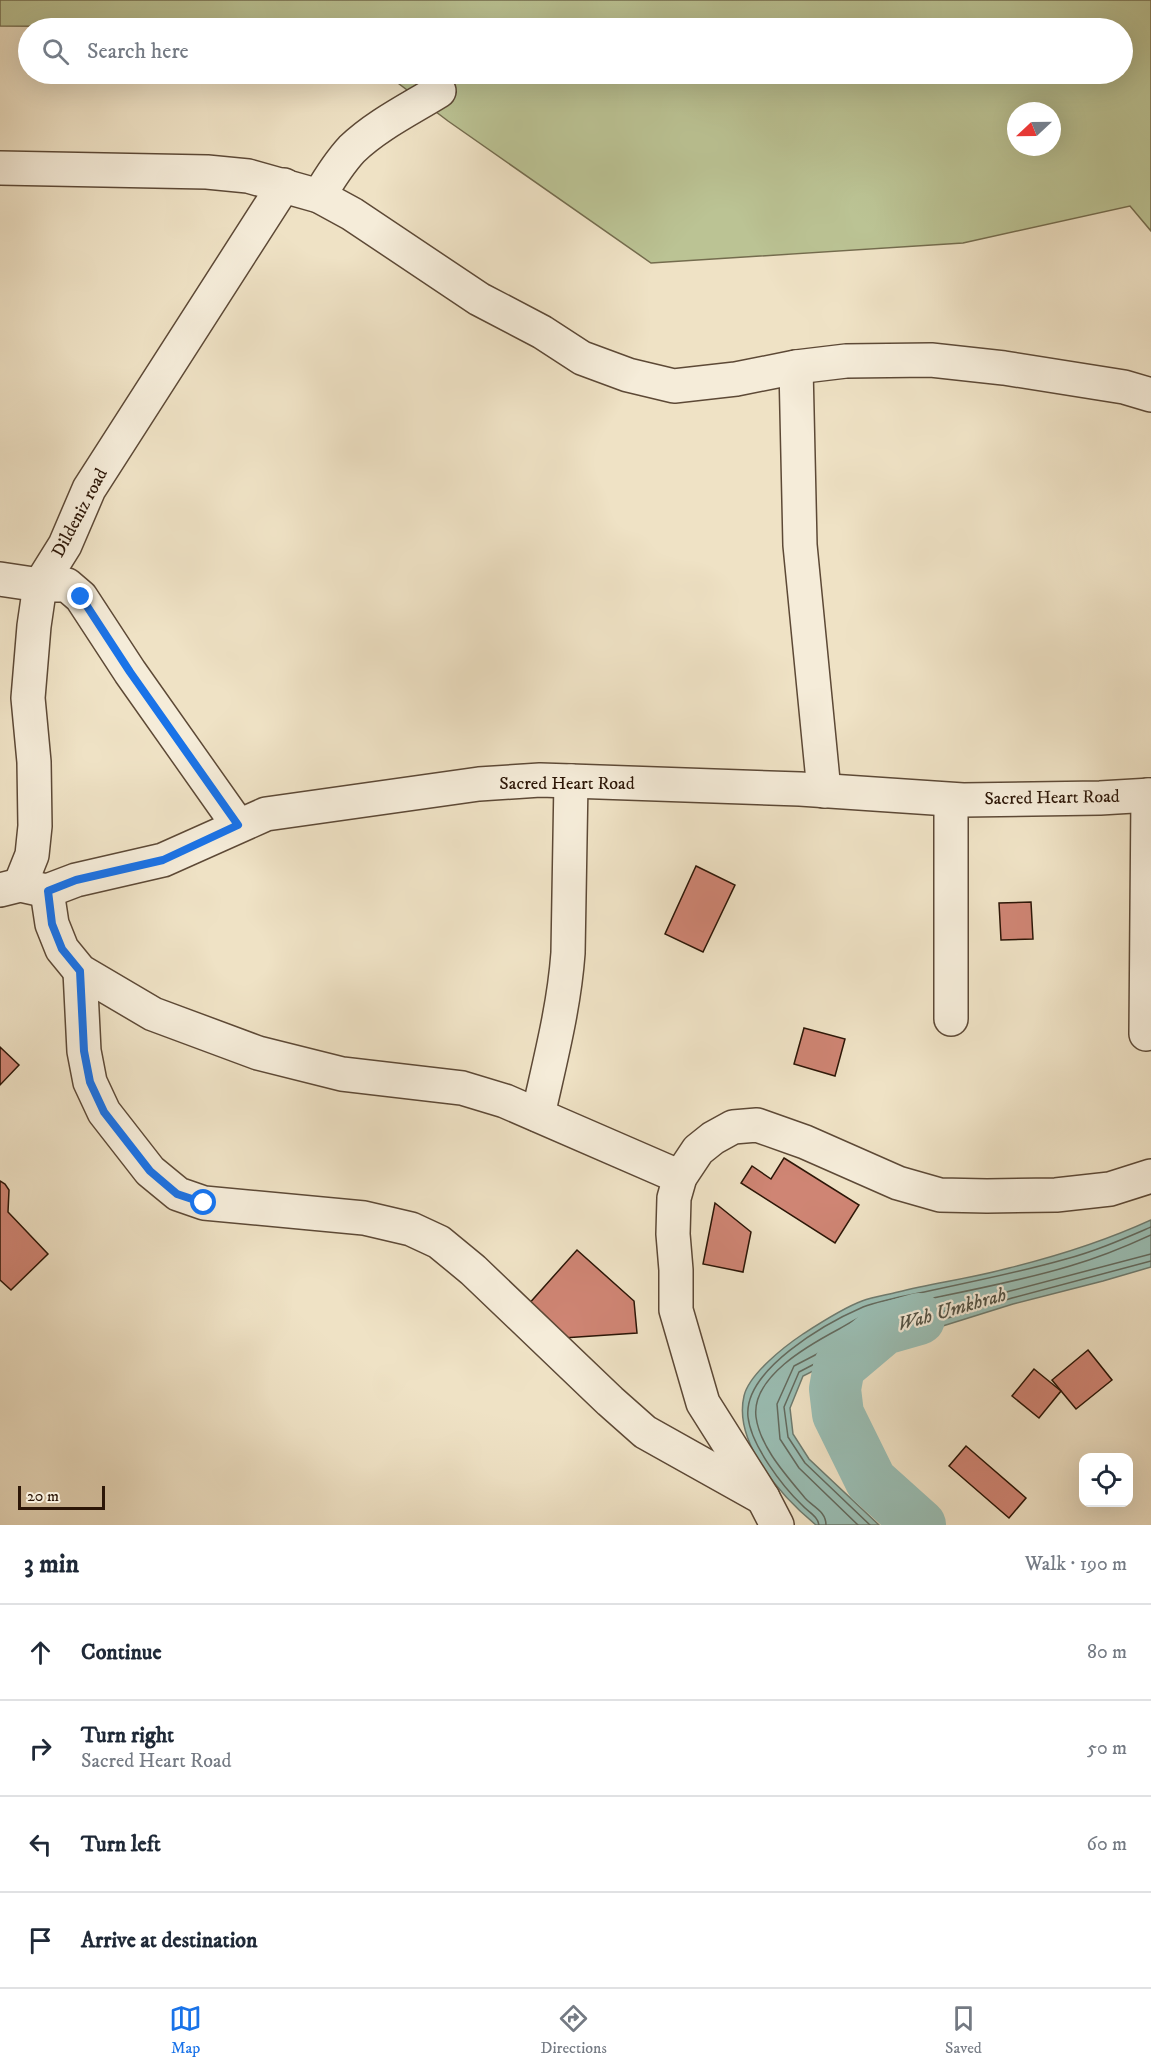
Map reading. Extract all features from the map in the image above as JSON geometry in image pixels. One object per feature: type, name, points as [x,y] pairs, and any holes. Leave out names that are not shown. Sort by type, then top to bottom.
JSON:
[{"type":"street","points":[[319,196],[336,168],[353,149],[380,127],[439,91]]},
{"type":"street","points":[[0,168],[207,172],[248,176],[319,196],[352,214],[479,299],[542,332],[582,358],[628,375],[674,386],[736,379],[796,367],[846,361],[931,360],[1004,368],[1124,387],[1151,396]]},
{"type":"street","name":"Dildeniz road","points":[[22,889],[32,855],[35,826],[34,762],[14,702],[34,626],[40,585],[65,545],[89,489],[284,185]]},
{"type":"street","points":[[796,367],[800,545],[824,791]]},
{"type":"street","points":[[0,579],[40,585],[67,585],[81,597],[130,672],[238,825]]},
{"type":"street","name":"Sacred Heart Road","points":[[22,889],[76,880],[163,860],[266,814],[479,784],[540,780],[571,781],[824,791],[951,800],[1088,799],[1149,795]]},
{"type":"street","points":[[538,1115],[566,979],[571,781]]},
{"type":"street","points":[[1146,1034],[1149,795]]},
{"type":"street","points":[[951,800],[951,1019]]},
{"type":"street","points":[[22,889],[52,924],[62,949],[80,971],[153,1014],[258,1053],[342,1074],[462,1088],[505,1101],[680,1177]]},
{"type":"street","points":[[80,971],[84,1051],[90,1082],[104,1112],[143,1163],[177,1194],[204,1203],[364,1218],[411,1229],[439,1242],[473,1270],[645,1432],[770,1511]]},
{"type":"street","points":[[770,1511],[703,1403],[676,1310],[674,1198],[680,1177],[698,1150],[733,1127],[757,1125],[805,1142],[898,1183],[940,1195],[1056,1195],[1110,1189],[1151,1176]]},
{"type":"green space","points":[[0,0],[1151,0],[1151,231],[1130,206],[963,243],[651,263],[448,121],[399,84],[1133,84],[1133,18],[18,18],[18,26],[0,26]]},
{"type":"water","points":[[1151,1220],[1151,1267],[1013,1304],[866,1350],[803,1376],[790,1408],[793,1434],[809,1459],[879,1525],[816,1525],[789,1500],[763,1468],[746,1432],[743,1414],[747,1388],[769,1361],[817,1325],[866,1300],[995,1272],[1045,1258],[1099,1241]]},
{"type":"building","points":[[696,866],[735,885],[703,952],[665,934]]},
{"type":"building","points":[[1031,902],[1033,939],[1001,940],[999,903]]},
{"type":"building","points":[[804,1028],[845,1039],[835,1076],[794,1064]]},
{"type":"building","points":[[0,1047],[19,1065],[0,1085]]},
{"type":"building","points":[[784,1158],[859,1205],[835,1243],[741,1183],[752,1166],[771,1179]]},
{"type":"building","points":[[0,1181],[9,1190],[8,1212],[48,1254],[11,1290],[0,1280]]},
{"type":"building","points":[[715,1203],[751,1232],[743,1272],[703,1264]]},
{"type":"building","points":[[577,1250],[634,1301],[637,1333],[563,1338],[527,1306]]},
{"type":"building","points":[[1088,1350],[1112,1380],[1076,1409],[1052,1380]]},
{"type":"building","points":[[1034,1369],[1061,1391],[1039,1418],[1012,1396]]},
{"type":"building","points":[[966,1446],[1026,1498],[1009,1518],[949,1466]]},
{"type":"waterway","name":"Wah Umkhrah","points":[[919,1319],[884,1329],[839,1367],[835,1389],[838,1414],[871,1481],[920,1525]]},
{"type":"route","points":[[81,597],[130,672],[238,825],[163,860],[76,880],[48,891],[52,924],[62,949],[80,971],[84,1051],[90,1082],[104,1112],[150,1171],[177,1194],[204,1203]]}]
